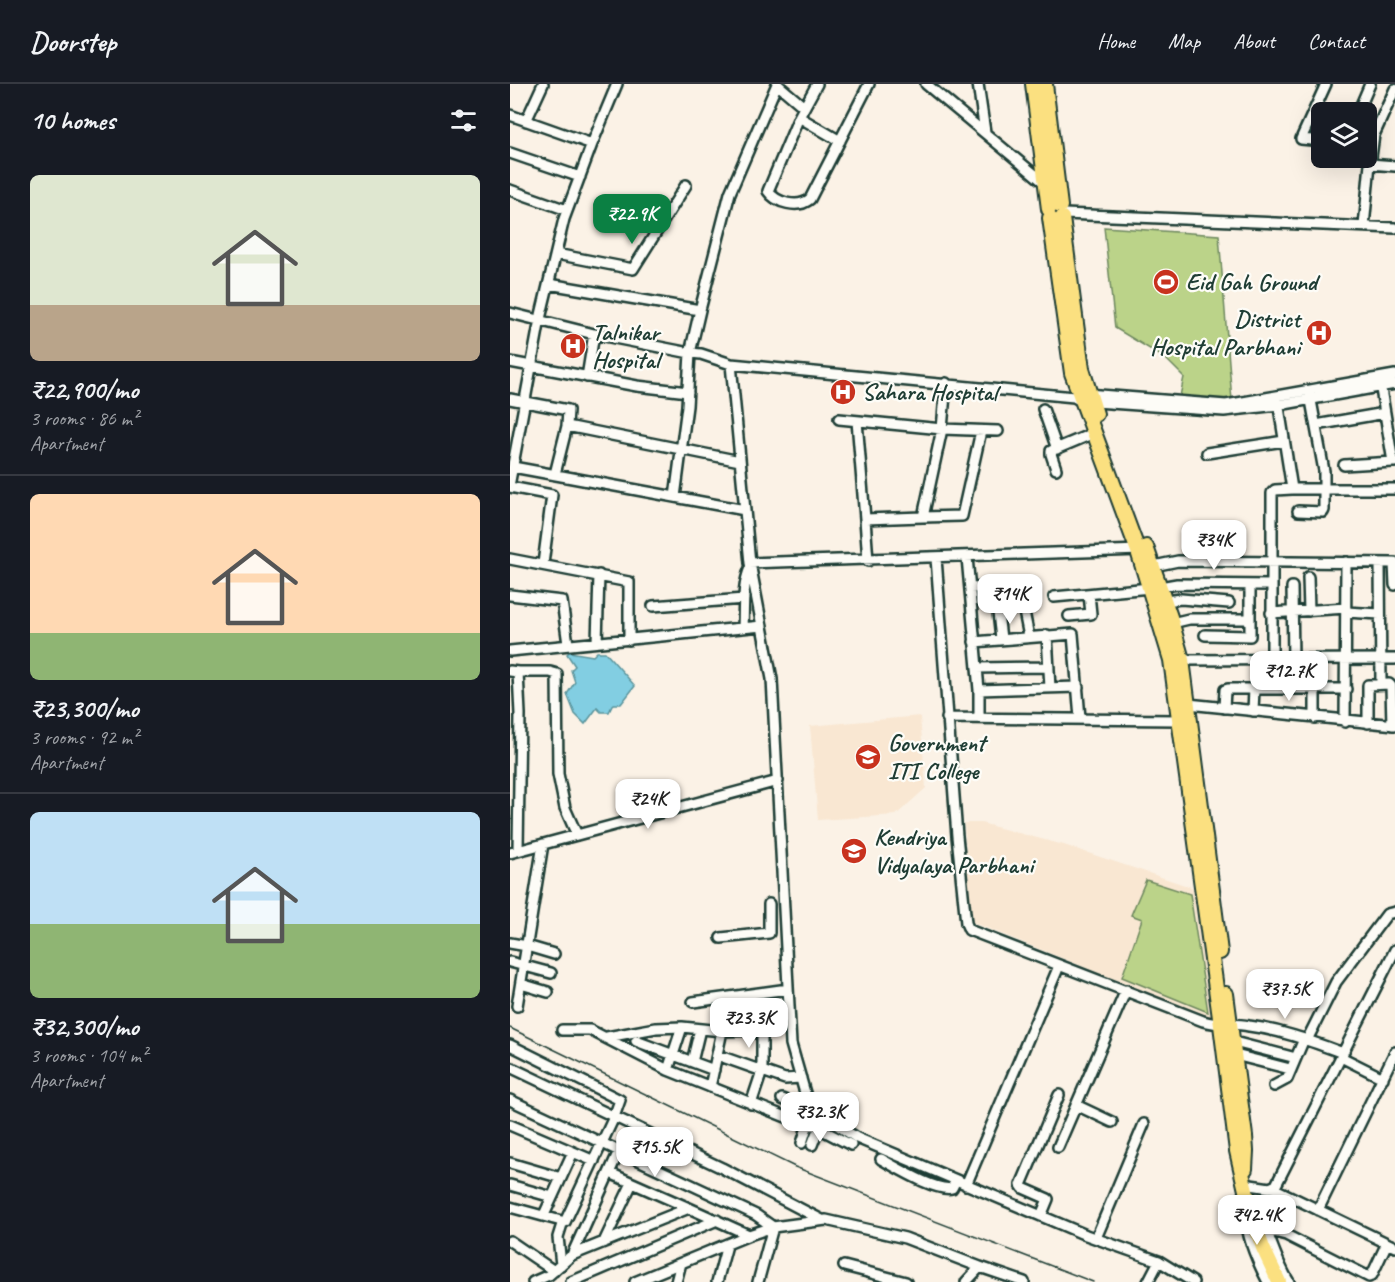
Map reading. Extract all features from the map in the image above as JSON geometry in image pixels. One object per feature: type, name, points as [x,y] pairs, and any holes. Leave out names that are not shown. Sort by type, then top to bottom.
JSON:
[{"type":"highway","points":[[1033,84],[1046,183],[1057,213]]},
{"type":"highway","points":[[1046,84],[1059,191],[1057,213],[1072,373],[1155,587],[1183,712],[1226,1025],[1232,1122],[1252,1217],[1279,1282]]},
{"type":"highway","points":[[1083,397],[1094,433],[1142,550]]},
{"type":"highway","points":[[1155,587],[1165,601],[1182,660],[1183,712]]},
{"type":"highway","points":[[1226,1025],[1234,1048],[1246,1151],[1245,1185]]},
{"type":"street","points":[[526,121],[543,84]]},
{"type":"street","points":[[510,481],[526,402],[530,365],[567,210],[617,84]]},
{"type":"street","points":[[675,497],[688,393],[690,353],[730,193],[777,84],[804,107]]},
{"type":"street","points":[[817,84],[799,117],[768,190],[770,195],[793,205],[808,201],[869,84]]},
{"type":"street","points":[[926,84],[1046,183],[1059,191]]},
{"type":"street","points":[[978,84],[985,132]]},
{"type":"street","points":[[1318,102],[1326,84]]},
{"type":"street","points":[[1362,102],[1370,84]]},
{"type":"street","points":[[1377,126],[1395,89]]},
{"type":"street","points":[[510,115],[592,144]]},
{"type":"street","points":[[799,117],[840,141]]},
{"type":"street","points":[[1311,118],[1301,140],[1311,140]]},
{"type":"street","points":[[510,153],[580,177]]},
{"type":"street","points":[[1377,165],[1395,166]]},
{"type":"street","points":[[1364,226],[1370,168]]},
{"type":"street","points":[[556,254],[633,269],[686,185]]},
{"type":"street","points":[[510,190],[567,210]]},
{"type":"street","points":[[1057,213],[1395,228]]},
{"type":"street","points":[[549,284],[700,310]]},
{"type":"street","points":[[510,313],[594,334],[701,354],[730,364],[1083,397],[1226,405],[1278,400],[1380,382],[1395,375]]},
{"type":"street","points":[[587,377],[594,334]]},
{"type":"street","points":[[510,362],[688,393]]},
{"type":"street","points":[[730,364],[750,565],[772,679],[789,1015],[792,1044],[809,1109],[802,1143]]},
{"type":"street","points":[[1380,382],[1395,384]]},
{"type":"street","points":[[1344,465],[1394,462],[1380,382]]},
{"type":"street","points":[[923,517],[942,429],[946,383]]},
{"type":"street","points":[[1298,512],[1323,512],[1324,471],[1310,394]]},
{"type":"street","points":[[510,399],[568,409],[567,426],[555,474]]},
{"type":"street","points":[[1278,400],[1292,489]]},
{"type":"street","points":[[1043,409],[1057,449]]},
{"type":"street","points":[[1316,425],[1385,413]]},
{"type":"street","points":[[838,420],[942,429],[998,431]]},
{"type":"street","points":[[857,421],[868,561]]},
{"type":"street","points":[[567,426],[740,461]]},
{"type":"street","points":[[865,519],[962,516],[981,431]]},
{"type":"street","points":[[1056,469],[1051,453],[1094,433]]},
{"type":"street","points":[[1207,453],[1284,441]]},
{"type":"street","points":[[512,469],[555,474],[745,510]]},
{"type":"street","points":[[510,487],[552,495],[543,564]]},
{"type":"street","points":[[1272,660],[1270,561],[1272,492],[1292,489],[1395,489]]},
{"type":"street","points":[[750,565],[1142,550]]},
{"type":"street","points":[[967,557],[979,690],[979,717]]},
{"type":"street","points":[[936,558],[958,844],[967,927],[972,933],[1203,1021],[1251,1026],[1305,1040],[1342,1055],[1383,1078]]},
{"type":"street","points":[[510,559],[629,582],[630,640]]},
{"type":"street","points":[[1148,567],[1178,561],[1395,563],[1395,585]]},
{"type":"street","points":[[1346,562],[1346,722]]},
{"type":"street","points":[[1380,563],[1381,684]]},
{"type":"street","points":[[743,628],[744,600],[750,565]]},
{"type":"street","points":[[597,642],[599,575]]},
{"type":"street","points":[[1308,577],[1309,611]]},
{"type":"street","points":[[1054,597],[1177,584],[1271,585]]},
{"type":"street","points":[[970,588],[1016,585],[1021,588],[1029,637]]},
{"type":"street","points":[[1205,635],[1249,636],[1250,585]]},
{"type":"street","points":[[995,586],[1001,639]]},
{"type":"street","points":[[1292,586],[1293,660]]},
{"type":"street","points":[[1069,616],[1091,614],[1089,594]]},
{"type":"street","points":[[510,595],[562,601],[568,644]]},
{"type":"street","points":[[1165,601],[1181,599],[1229,603]]},
{"type":"street","points":[[653,606],[744,600]]},
{"type":"street","points":[[1271,613],[1346,610],[1380,614]]},
{"type":"street","points":[[1172,623],[1189,619],[1250,619]]},
{"type":"street","points":[[510,651],[762,626]]},
{"type":"street","points":[[974,642],[1070,632],[1074,636],[1080,718]]},
{"type":"street","points":[[1047,636],[1050,688]]},
{"type":"street","points":[[1182,660],[1395,659]]},
{"type":"street","points":[[977,668],[1049,667]]},
{"type":"street","points":[[577,835],[565,808],[558,774],[557,674],[514,672],[514,852],[778,781]]},
{"type":"street","points":[[947,718],[1080,718],[1224,708],[1346,722],[1394,725],[1389,684],[1369,684],[1368,723]]},
{"type":"street","points":[[979,690],[1078,687]]},
{"type":"street","points":[[1224,708],[1226,689],[1346,689]]},
{"type":"street","points":[[1253,711],[1254,689]]},
{"type":"street","points":[[1315,689],[1315,718]]},
{"type":"street","points":[[517,1006],[543,844]]},
{"type":"street","points":[[1274,1086],[1286,1080],[1336,982],[1392,912],[1395,902]]},
{"type":"street","points":[[721,938],[768,934],[769,904]]},
{"type":"street","points":[[769,922],[784,922]]},
{"type":"street","points":[[510,942],[554,954]]},
{"type":"street","points":[[1273,1188],[1395,950]]},
{"type":"street","points":[[510,963],[551,973]]},
{"type":"street","points":[[966,1185],[1059,966]]},
{"type":"street","points":[[521,984],[548,992]]},
{"type":"street","points":[[693,1002],[788,989]]},
{"type":"street","points":[[1058,1147],[1126,990]]},
{"type":"street","points":[[607,1037],[656,1028],[754,1030],[789,1015]]},
{"type":"street","points":[[751,1104],[762,1071],[762,1026]]},
{"type":"street","points":[[668,1070],[682,1027]]},
{"type":"street","points":[[562,1030],[586,1029],[607,1037],[668,1070],[801,1123],[806,1122],[819,1127],[851,1145]]},
{"type":"street","points":[[692,1062],[700,1029]]},
{"type":"street","points":[[710,1087],[722,1031]]},
{"type":"street","points":[[636,1041],[714,1070]]},
{"type":"street","points":[[510,1045],[618,1098],[620,1103],[566,1220],[563,1221],[558,1237],[557,1268]]},
{"type":"street","points":[[1234,1048],[1296,1058]]},
{"type":"street","points":[[1234,1048],[1290,1069]]},
{"type":"street","points":[[1318,1209],[1395,1052]]},
{"type":"street","points":[[717,1055],[788,1079],[801,1078]]},
{"type":"street","points":[[510,1067],[722,1168],[821,1220]]},
{"type":"street","points":[[1041,1216],[1048,1199],[1021,1185],[1059,1095]]},
{"type":"street","points":[[782,1099],[809,1109],[857,1138],[966,1185],[1159,1261],[1193,1282]]},
{"type":"street","points":[[510,1100],[756,1215],[773,1227]]},
{"type":"street","points":[[1076,1105],[1112,1122]]},
{"type":"street","points":[[1096,1238],[1144,1124]]},
{"type":"street","points":[[510,1125],[594,1161]]},
{"type":"street","points":[[812,1145],[819,1127]]},
{"type":"street","points":[[572,1255],[619,1151]]},
{"type":"street","points":[[544,1215],[573,1152]]},
{"type":"street","points":[[881,1159],[949,1190],[956,1180]]},
{"type":"street","points":[[510,1163],[561,1178]]},
{"type":"street","points":[[610,1173],[749,1235]]},
{"type":"street","points":[[604,1242],[632,1183]]},
{"type":"street","points":[[510,1185],[552,1197]]},
{"type":"street","points":[[1245,1185],[1273,1188],[1391,1245],[1371,1276],[1368,1276],[1286,1235],[1266,1230]]},
{"type":"street","points":[[1245,1185],[1261,1215],[1283,1273],[1289,1282]]},
{"type":"street","points":[[1245,1185],[1245,1220],[1256,1257],[1268,1282]]},
{"type":"street","points":[[510,1207],[563,1221]]},
{"type":"street","points":[[533,1282],[557,1268],[572,1255],[689,1208]]},
{"type":"street","points":[[571,1282],[717,1220]]},
{"type":"street","points":[[635,1282],[773,1227],[832,1220],[905,1238],[1024,1282]]},
{"type":"street","points":[[758,1282],[773,1227]]},
{"type":"street","points":[[510,1241],[557,1268]]},
{"type":"street","points":[[717,1282],[727,1245]]},
{"type":"street","points":[[1148,1282],[1159,1261]]},
{"type":"street","points":[[676,1282],[681,1263]]},
{"type":"street","points":[[844,1266],[906,1282]]},
{"type":"street","points":[[966,1282],[980,1267]]},
{"type":"street","points":[[1352,1282],[1357,1271]]},
{"type":"shaded area","name":"Government ITI College","points":[[920,716],[926,788],[896,815],[818,820],[810,726]]},
{"type":"shaded area","points":[[964,823],[981,823],[1064,845],[1194,888],[1216,1020],[972,922]]},
{"type":"green space","name":"Eid Gah Ground","points":[[1104,227],[1219,235],[1232,401],[1179,401],[1184,377],[1165,358],[1115,328]]},
{"type":"green space","points":[[1146,880],[1190,894],[1208,1012],[1122,977],[1142,919],[1131,915]]},
{"type":"water","points":[[569,652],[593,656],[597,652],[605,652],[635,686],[621,704],[613,704],[609,712],[601,712],[597,708],[585,724],[575,714],[567,694],[575,682],[571,670],[575,666],[567,654]]},
{"type":"railway","points":[[510,1028],[795,1167],[1093,1282]]},
{"type":"place","name":"Eid Gah Ground","points":[[1166,282]]},
{"type":"place","name":"District Hospital Parbhani","points":[[1319,333]]},
{"type":"place","name":"Talnikar Hospital","points":[[573,346]]},
{"type":"place","name":"Sahara Hospital","points":[[843,392]]},
{"type":"place","name":"Government ITI College","points":[[868,757]]},
{"type":"place","name":"Kendriya Vidyalaya Parbhani","points":[[854,851]]}]
